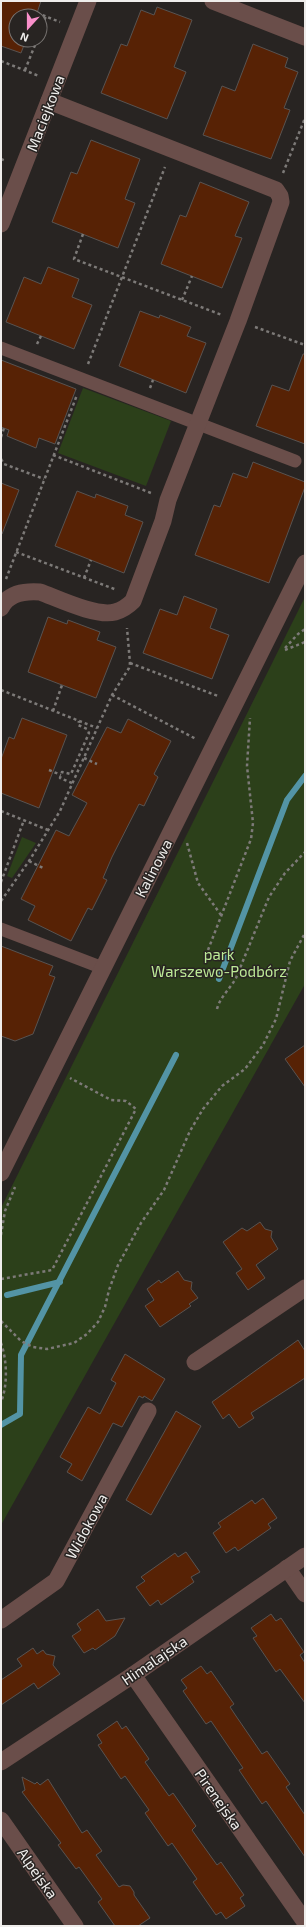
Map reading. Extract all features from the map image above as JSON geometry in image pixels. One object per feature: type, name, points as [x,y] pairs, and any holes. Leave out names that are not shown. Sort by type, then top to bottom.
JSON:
[{"type":"street","name":"Maciejkowa","points":[[1,224],[88,1]]},
{"type":"street","points":[[213,1],[305,37]]},
{"type":"street","points":[[1,608],[7,600],[18,593],[31,591],[40,592],[98,612],[114,612],[131,602],[163,521],[168,500],[197,423],[238,321],[281,202],[280,196],[276,190],[49,101]]},
{"type":"street","points":[[1,348],[295,461]]},
{"type":"street","name":"Kalinowa","points":[[1,1173],[305,563]]},
{"type":"street","points":[[1,929],[103,968]]},
{"type":"street","points":[[195,1362],[305,1288]]},
{"type":"street","name":"Widokowa","points":[[1,1620],[56,1581],[148,1411]]},
{"type":"street","name":"Himalajska","points":[[1,1762],[133,1675],[305,1556]]},
{"type":"street","points":[[287,1568],[305,1594]]},
{"type":"street","name":"Pirenejska","points":[[133,1675],[305,1922]]},
{"type":"street","name":"Alpejska","points":[[1,1820],[75,1926]]},
{"type":"path","points":[[48,17],[66,24]]},
{"type":"path","points":[[25,70],[33,48]]},
{"type":"path","points":[[1,61],[45,78]]},
{"type":"path","points":[[276,190],[305,118]]},
{"type":"path","points":[[4,586],[53,455],[172,150]]},
{"type":"path","points":[[83,234],[74,259],[305,345]]},
{"type":"path","points":[[182,300],[192,276]]},
{"type":"path","points":[[1,437],[4,428]]},
{"type":"path","points":[[53,455],[168,500]]},
{"type":"path","points":[[1,459],[4,464],[44,479]]},
{"type":"path","points":[[1,901],[29,861],[60,811],[112,695],[130,663],[131,602],[84,578],[16,552]]},
{"type":"path","points":[[84,578],[91,560]]},
{"type":"path","points":[[284,650],[305,642]]},
{"type":"path","points":[[130,663],[224,698]]},
{"type":"path","points":[[53,711],[62,685]]},
{"type":"path","points":[[1,690],[97,728]]},
{"type":"path","points":[[112,695],[202,742]]},
{"type":"path","points":[[208,950],[251,839],[253,823],[247,766],[250,716]]},
{"type":"path","points":[[61,775],[62,772],[71,774],[89,733],[87,729],[78,725],[80,721]]},
{"type":"path","points":[[84,758],[97,764]]},
{"type":"path","points":[[49,770],[61,775],[60,778],[72,783]]},
{"type":"path","points":[[1,811],[48,830]]},
{"type":"path","points":[[1,882],[24,820]]},
{"type":"path","points":[[187,842],[198,883],[221,915]]},
{"type":"path","points":[[217,1009],[220,1000],[229,990],[236,978],[269,897],[285,873],[305,852]]},
{"type":"path","points":[[29,861],[45,869]]},
{"type":"path","points":[[1,1320],[10,1332],[21,1341],[33,1347],[47,1349],[74,1343],[87,1334],[98,1322],[105,1307],[108,1290],[118,1265],[140,1223],[164,1190],[190,1131],[202,1109],[222,1086],[245,1069],[263,1045],[276,1019],[290,961],[305,933]]},
{"type":"path","points":[[1,1279],[52,1270],[136,1109],[126,1101],[111,1100],[69,1078]]},
{"type":"path","points":[[76,1086],[78,1082]]},
{"type":"path","points":[[1,1235],[5,1211],[11,1195]]},
{"type":"path","points":[[1,1343],[4,1353],[5,1380],[4,1396],[1,1402]]},
{"type":"green space","points":[[83,388],[171,421],[146,486],[58,453]]},
{"type":"green space","name":"park Warszewo-Podbórz","points":[[305,597],[305,984],[1,1525],[1,1208]]},
{"type":"green space","points":[[22,837],[36,843],[12,878],[7,876]]},
{"type":"building","points":[[1,1],[41,1],[39,8],[8,8],[8,48],[23,48],[21,53],[1,46]]},
{"type":"building","points":[[157,7],[192,20],[174,67],[186,72],[167,119],[101,93],[121,44],[127,46],[141,10],[154,15]]},
{"type":"building","points":[[253,44],[288,58],[285,67],[298,72],[284,108],[290,110],[271,159],[203,135],[222,86],[235,91]]},
{"type":"building","points":[[91,140],[140,159],[125,199],[135,203],[118,248],[52,222],[71,172],[77,174]]},
{"type":"building","points":[[200,182],[249,202],[235,236],[242,238],[222,288],[161,264],[180,215],[186,217]]},
{"type":"building","points":[[48,267],[79,279],[72,297],[92,305],[74,349],[6,322],[24,277],[41,284]]},
{"type":"building","points":[[140,311],[159,318],[160,315],[191,327],[187,336],[206,343],[186,393],[119,366]]},
{"type":"building","points":[[303,354],[305,354],[305,444],[256,426],[272,385],[289,391]]},
{"type":"building","points":[[1,360],[76,389],[55,444],[39,438],[36,448],[7,436],[9,430],[1,427]]},
{"type":"building","points":[[253,462],[305,482],[305,487],[269,583],[195,555],[214,505],[220,507],[233,473],[247,478]]},
{"type":"building","points":[[1,483],[19,490],[2,534],[1,533]]},
{"type":"building","points":[[77,491],[95,498],[96,494],[128,506],[125,515],[143,522],[124,573],[55,546]]},
{"type":"building","points":[[184,596],[217,609],[210,628],[229,635],[212,679],[143,653],[160,609],[177,615]]},
{"type":"building","points":[[48,617],[67,624],[68,620],[100,632],[97,640],[116,647],[96,698],[28,672]]},
{"type":"building","points":[[22,718],[67,735],[39,808],[1,793],[1,759],[9,737],[14,739]]},
{"type":"building","points":[[128,719],[171,741],[154,774],[158,777],[144,806],[139,804],[112,857],[103,878],[107,880],[92,910],[88,908],[71,941],[28,920],[35,906],[21,899],[56,830],[69,836],[87,803],[72,795],[107,727],[121,733]]},
{"type":"building","points":[[1,946],[53,966],[49,975],[55,977],[33,1034],[15,1041],[1,1036]]},
{"type":"building","points":[[305,1045],[305,1087],[285,1059]]},
{"type":"building","points":[[260,1222],[265,1229],[272,1231],[271,1237],[278,1249],[256,1265],[265,1278],[248,1290],[236,1273],[242,1269],[223,1242],[242,1228],[247,1231]]},
{"type":"building","points":[[178,1271],[184,1280],[192,1282],[191,1289],[198,1298],[189,1304],[191,1306],[160,1327],[145,1306],[154,1300],[147,1289],[159,1280],[161,1283]]},
{"type":"building","points":[[298,1340],[305,1351],[305,1378],[251,1413],[254,1418],[239,1428],[229,1414],[223,1419],[212,1402]]},
{"type":"building","points":[[125,1354],[165,1379],[152,1401],[144,1396],[143,1398],[139,1396],[122,1427],[113,1423],[82,1481],[67,1472],[72,1464],[60,1457],[88,1407],[100,1414],[116,1383],[111,1380]]},
{"type":"building","points":[[176,1411],[201,1426],[151,1515],[126,1500]]},
{"type":"building","points":[[263,1498],[277,1518],[268,1524],[271,1528],[238,1551],[235,1547],[226,1553],[213,1533],[221,1527],[218,1523],[252,1500],[255,1504]]},
{"type":"building","points":[[186,1552],[200,1572],[191,1577],[194,1582],[161,1605],[158,1600],[150,1606],[136,1587],[145,1581],[141,1577],[175,1553],[178,1557]]},
{"type":"building","points":[[98,1609],[106,1621],[125,1618],[115,1636],[95,1650],[93,1648],[84,1653],[72,1636],[81,1630],[77,1624]]},
{"type":"building","points":[[271,1614],[276,1621],[281,1618],[304,1652],[300,1655],[305,1663],[305,1703],[280,1669],[276,1672],[253,1638],[257,1636],[251,1628]]},
{"type":"building","points":[[33,1648],[37,1654],[43,1650],[46,1654],[55,1656],[53,1665],[60,1674],[38,1689],[34,1683],[1,1705],[1,1680],[22,1666],[17,1659]]},
{"type":"building","points":[[201,1666],[207,1674],[211,1671],[234,1704],[230,1707],[262,1754],[267,1751],[290,1784],[286,1787],[305,1815],[305,1857],[266,1801],[262,1804],[239,1770],[243,1768],[211,1721],[206,1724],[183,1691],[187,1688],[181,1680]]},
{"type":"building","points":[[117,1721],[122,1729],[126,1726],[149,1759],[145,1762],[169,1796],[173,1793],[196,1826],[192,1830],[217,1865],[221,1862],[244,1895],[240,1898],[245,1906],[226,1919],[221,1912],[216,1915],[193,1882],[197,1879],[172,1843],[168,1846],[145,1813],[149,1810],[125,1776],[121,1779],[98,1745],[102,1743],[97,1735]]},
{"type":"building","points":[[22,1777],[35,1784],[37,1782],[40,1785],[48,1779],[82,1833],[87,1830],[102,1851],[96,1855],[119,1887],[123,1885],[130,1886],[134,1892],[134,1895],[150,1918],[138,1926],[115,1926],[98,1902],[102,1899],[79,1867],[76,1869],[58,1845],[61,1843],[22,1792],[25,1790]]},
{"type":"waterway","points":[[219,979],[287,800],[305,776]]},
{"type":"waterway","points":[[1,1425],[20,1414],[21,1355],[176,1055]]},
{"type":"waterway","points":[[7,1295],[60,1282]]}]
